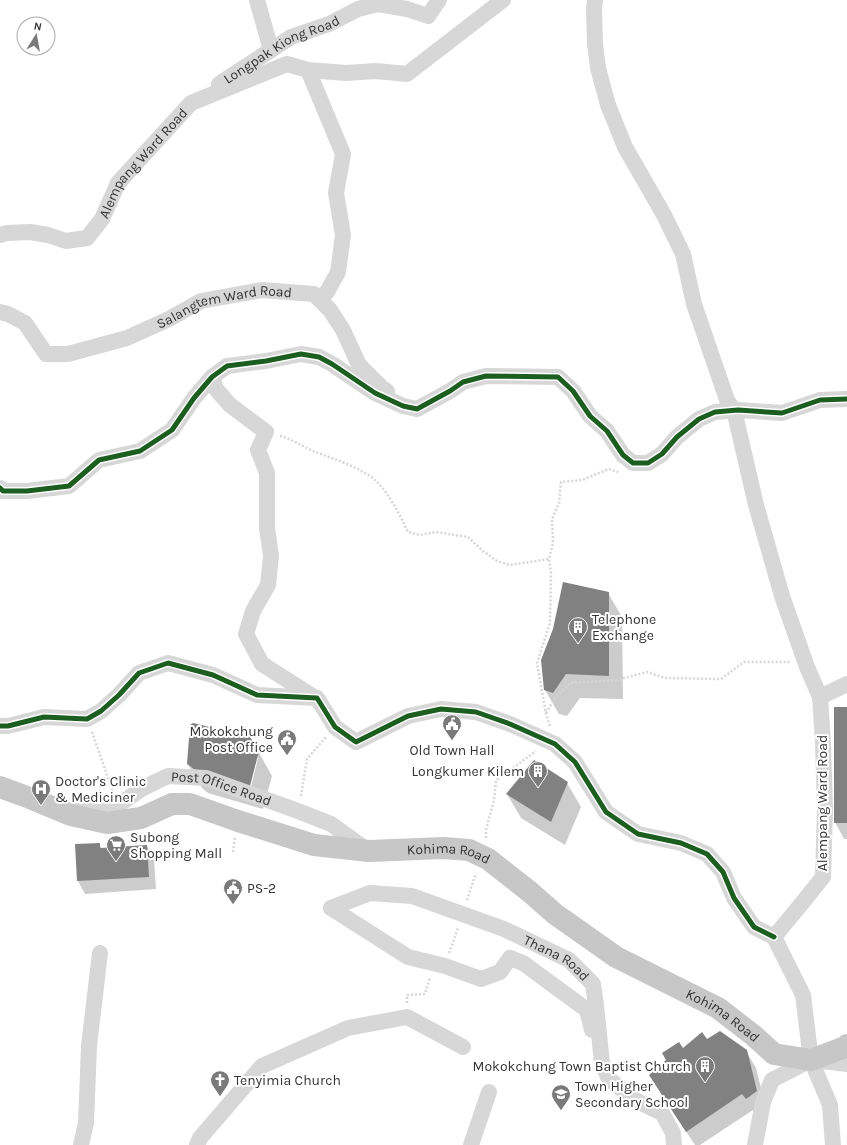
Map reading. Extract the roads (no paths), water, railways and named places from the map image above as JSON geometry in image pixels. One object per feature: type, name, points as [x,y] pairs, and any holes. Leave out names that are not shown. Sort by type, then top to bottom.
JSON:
[{"type":"highway","name":"Kohima Road","points":[[0,787],[71,815],[107,823],[141,818],[172,804],[190,804],[314,845],[369,851],[414,848],[469,850],[488,859],[555,914],[616,957],[718,1008],[753,1035],[774,1054],[811,1060],[845,1048],[847,1045]]},
{"type":"street","points":[[257,0],[271,50]]},
{"type":"street","name":"Longpak Kiong Road","points":[[192,103],[292,37],[329,24],[358,9],[378,4],[407,9],[428,16],[439,0]]},
{"type":"street","name":"Alempang Ward Road","points":[[0,235],[7,233],[30,232],[48,235],[66,241],[87,238],[102,219],[118,183],[192,103],[287,64],[308,70],[346,73],[376,71],[407,74],[503,0]]},
{"type":"street","name":"Alempang Ward Road","points":[[595,0],[595,44],[598,68],[608,105],[626,147],[664,215],[683,254],[694,304],[727,400],[734,410],[756,505],[782,596],[820,697],[825,809],[823,877],[774,937]]},
{"type":"street","points":[[308,70],[343,154],[336,193],[343,235],[338,272],[327,292],[320,299],[330,310],[343,330],[358,365],[382,388],[417,409]]},
{"type":"street","name":"Salangtem Ward Road","points":[[0,312],[8,314],[25,323],[46,354],[68,354],[127,338],[169,319],[201,301],[262,290],[314,294],[320,299]]},
{"type":"street","points":[[0,488],[3,491],[27,491],[68,486],[99,460],[140,451],[172,430],[194,398],[212,377],[227,366],[266,361],[301,354],[319,357],[375,393],[403,406],[417,409],[463,382],[486,376],[558,377],[574,391],[590,416],[607,430],[623,455],[633,463],[648,463],[662,454],[677,437],[699,419],[715,412],[734,410],[782,413],[820,400],[847,399]]},
{"type":"street","points":[[212,377],[216,389],[230,404],[266,432],[258,450],[266,473],[267,528],[271,556],[268,585],[253,611],[246,634],[262,664],[317,698],[335,727],[356,742],[408,716],[441,709],[476,712],[510,724],[555,744],[575,762],[606,812],[638,834],[682,843],[707,854],[723,872],[734,898],[754,927],[774,937],[803,995],[811,1060],[830,1105],[833,1145]]},
{"type":"street","points":[[0,726],[8,726],[44,718],[87,719],[101,711],[120,695],[139,673],[168,663],[213,675],[257,695],[317,698]]},
{"type":"street","points":[[820,697],[847,684]]},
{"type":"street","name":"Post Office Road","points":[[46,804],[98,810],[117,806],[143,788],[168,776],[206,778],[331,824],[369,851]]},
{"type":"street","name":"Thana Road","points":[[602,1063],[593,984],[570,960],[504,929],[412,896],[370,893],[331,908],[408,957],[440,964],[481,979],[500,972],[510,958],[523,963],[586,1010],[602,1063],[609,1079],[635,1100],[662,1113],[673,1133],[674,1145]]},
{"type":"street","points":[[81,1145],[86,1123],[88,1046],[100,953]]},
{"type":"street","points":[[197,1145],[200,1138],[262,1066],[348,1028],[406,1017],[463,1047]]},
{"type":"street","points":[[755,1145],[763,1102],[772,1080],[811,1060],[847,1064]]},
{"type":"street","points":[[471,1145],[489,1092]]},
{"type":"place","name":"Telephone Exchange","points":[[578,644]]},
{"type":"place","name":"Old Town Hall","points":[[452,741]]},
{"type":"place","name":"Mokokchung Post Office","points":[[287,756]]},
{"type":"place","name":"Longkumer Kilem","points":[[538,788]]},
{"type":"place","name":"Doctor's Clinic & Mediciner","points":[[41,806]]},
{"type":"place","name":"Subong Shopping Mall","points":[[116,862]]},
{"type":"place","name":"PS-2","points":[[233,905]]},
{"type":"place","name":"Mokokchung Town Baptist Church","points":[[705,1083]]},
{"type":"place","name":"Tenyimia Church","points":[[220,1097]]},
{"type":"place","name":"Town Higher Secondary School","points":[[561,1111]]}]
